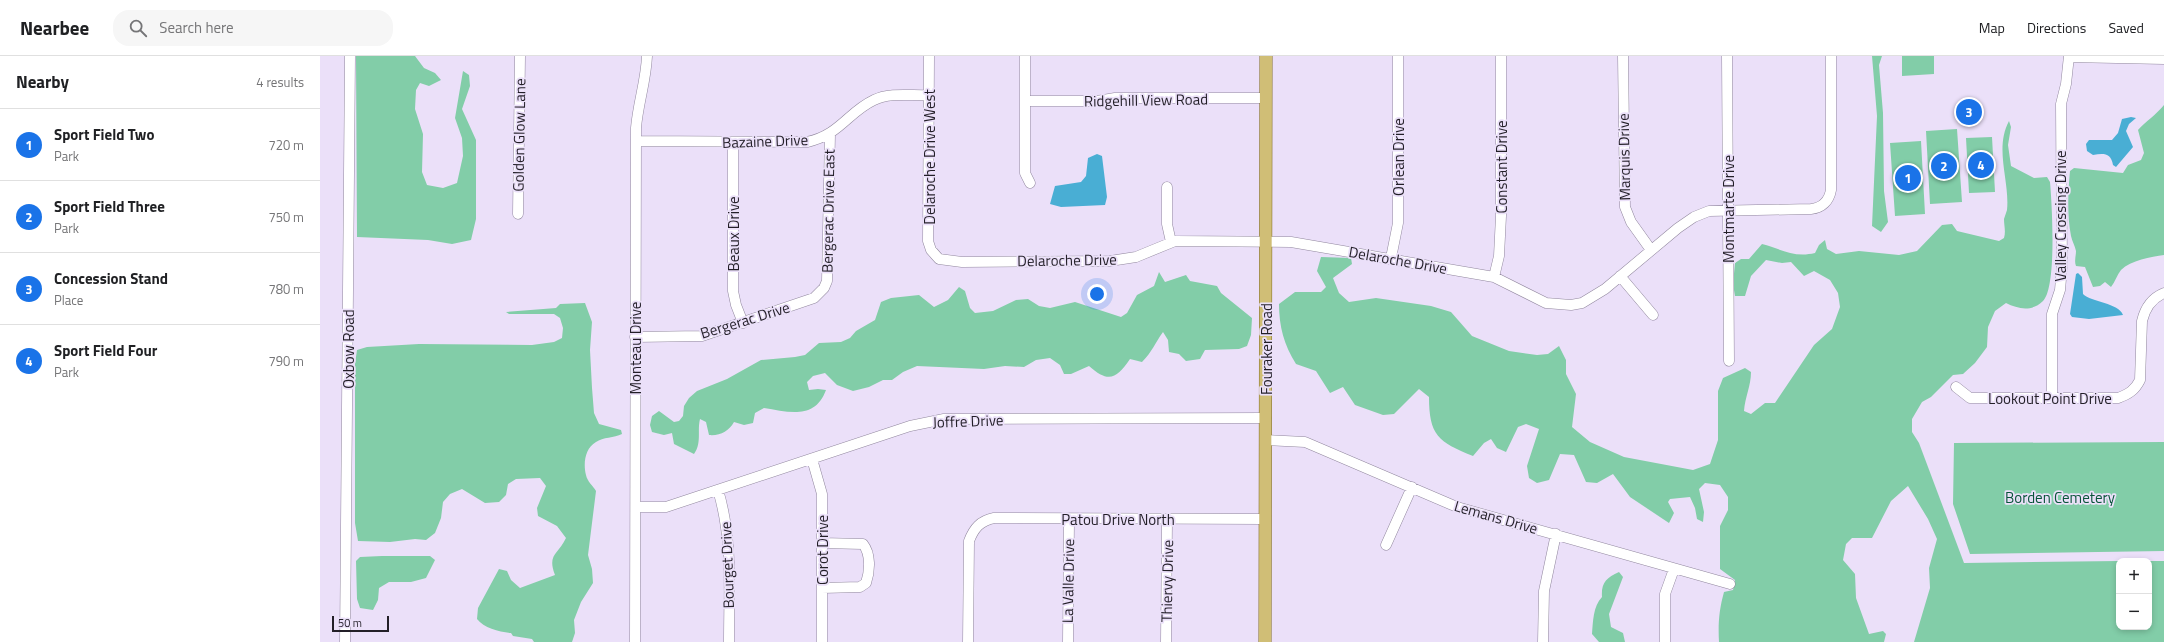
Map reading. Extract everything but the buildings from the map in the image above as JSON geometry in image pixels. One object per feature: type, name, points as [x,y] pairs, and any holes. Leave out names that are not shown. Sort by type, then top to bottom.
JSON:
[{"type":"main road","name":"Fouraker Road","points":[[1265,642],[1266,56]]},
{"type":"street","name":"Oxbow Road","points":[[345,642],[350,56]]},
{"type":"street","name":"Golden Glow Lane","points":[[518,214],[520,56]]},
{"type":"street","name":"Monteau Drive","points":[[635,642],[636,142],[637,108],[644,84],[646,56]]},
{"type":"street","name":"Delaroche Drive West","points":[[929,56],[928,241],[935,257]]},
{"type":"street","points":[[1025,56],[1025,173],[1030,183]]},
{"type":"street","name":"Orlean Drive","points":[[1391,258],[1398,223],[1398,56]]},
{"type":"street","name":"Constant Drive","points":[[1494,277],[1499,256],[1501,216],[1501,56]]},
{"type":"street","name":"Marquis Drive","points":[[1623,56],[1624,203],[1631,222],[1650,250]]},
{"type":"street","name":"Montmarte Drive","points":[[1727,56],[1729,361]]},
{"type":"street","name":"Delaroche Drive","points":[[935,257],[939,259],[962,262],[1110,261],[1136,257],[1171,242],[1298,242],[1494,277],[1546,303],[1563,306],[1582,302],[1605,288],[1650,250],[1694,217],[1709,211],[1816,209],[1826,202],[1832,190],[1831,56]]},
{"type":"street","points":[[2069,56],[2164,59]]},
{"type":"street","name":"Valley Crossing Drive","points":[[2052,398],[2052,314],[2060,290],[2062,267],[2061,104],[2066,84],[2069,56]]},
{"type":"street","name":"Bazaine Drive","points":[[636,142],[800,143],[830,134],[875,99],[887,96],[929,95]]},
{"type":"street","name":"Ridgehill View Road","points":[[1025,101],[1097,101],[1115,98],[1266,98]]},
{"type":"street","name":"Bergerac Drive East","points":[[824,288],[827,281],[830,134]]},
{"type":"street","name":"Beaux Drive","points":[[733,143],[733,291],[736,305],[743,323]]},
{"type":"street","points":[[1167,187],[1167,224],[1171,242]]},
{"type":"street","points":[[1620,276],[1653,315]]},
{"type":"street","name":"Bergerac Drive","points":[[635,337],[702,336],[814,298],[824,288]]},
{"type":"street","name":"Lookout Point Drive","points":[[1956,387],[1970,398],[2118,398],[2135,389],[2142,373],[2142,321],[2144,312],[2149,305],[2164,293]]},
{"type":"street","name":"Joffre Drive","points":[[636,507],[666,507],[917,424],[944,419],[1266,418]]},
{"type":"street","name":"Lemans Drive","points":[[1266,440],[1305,442],[1457,507],[1730,584]]},
{"type":"street","name":"Corot Drive","points":[[812,459],[822,494],[822,642]]},
{"type":"street","points":[[1386,545],[1412,487]]},
{"type":"street","name":"Bourget Drive","points":[[718,490],[725,514],[728,536],[729,642]]},
{"type":"street","name":"Patou Drive North","points":[[968,642],[969,541],[975,529],[985,521],[994,518],[1265,519]]},
{"type":"street","name":"La Valle Drive","points":[[1068,642],[1069,519]]},
{"type":"street","name":"Thiervy Drive","points":[[1166,642],[1168,519]]},
{"type":"street","points":[[1543,642],[1544,591],[1556,534]]},
{"type":"street","points":[[822,543],[863,544],[868,550],[869,575],[866,583],[860,587],[822,588]]},
{"type":"street","points":[[1665,642],[1665,594],[1674,569]]},
{"type":"green space","points":[[356,56],[415,56],[424,68],[435,73],[441,80],[429,86],[420,83],[416,90],[415,109],[423,134],[422,172],[427,185],[443,188],[457,183],[463,156],[462,138],[455,118],[463,71],[469,75],[470,86],[462,109],[476,140],[476,219],[471,240],[452,244],[428,240],[357,237]]},
{"type":"green space","points":[[1872,56],[1882,56],[1879,65],[1883,113],[1884,191],[1888,222],[1881,232],[1872,226],[1877,116]]},
{"type":"green space","points":[[1902,56],[1934,56],[1934,74],[1902,76]]},
{"type":"green space","points":[[2164,105],[2164,255],[2141,260],[2125,267],[2121,270],[2111,287],[2105,282],[2100,286],[2093,287],[2085,267],[2076,266],[2075,264],[2076,251],[2071,236],[2068,212],[2070,171],[2074,168],[2123,173],[2128,165],[2141,160],[2144,153],[2138,130]]},
{"type":"green space","points":[[2009,121],[2011,127],[2008,145],[2011,166],[2034,178],[2047,177],[2050,182],[2052,207],[2052,263],[2047,293],[2043,301],[2034,307],[2020,308],[2006,303],[1995,311],[1988,327],[1987,347],[1975,363],[1963,374],[1953,375],[1931,397],[1922,402],[1912,419],[1912,432],[1919,443],[1964,563],[2116,561],[2116,630],[2152,630],[2152,561],[2164,561],[2164,642],[1914,642],[1930,588],[1929,568],[1937,539],[1928,519],[1908,486],[1891,501],[1872,538],[1852,538],[1846,544],[1843,560],[1855,574],[1856,598],[1869,634],[1883,631],[1886,634],[1884,642],[1719,642],[1719,617],[1724,592],[1733,590],[1735,580],[1720,569],[1720,526],[1728,510],[1728,497],[1720,485],[1705,483],[1699,489],[1704,512],[1703,522],[1697,519],[1695,508],[1690,497],[1670,499],[1668,502],[1674,513],[1669,523],[1630,497],[1613,474],[1597,483],[1586,482],[1574,455],[1560,454],[1549,480],[1537,483],[1529,478],[1527,466],[1539,429],[1526,424],[1518,427],[1506,452],[1497,448],[1491,439],[1484,443],[1473,456],[1451,446],[1438,436],[1431,420],[1429,397],[1419,389],[1394,414],[1383,415],[1355,405],[1343,387],[1330,393],[1316,371],[1296,364],[1288,350],[1283,335],[1279,304],[1295,292],[1321,292],[1326,287],[1317,271],[1321,257],[1351,258],[1352,264],[1333,278],[1339,293],[1349,302],[1376,298],[1431,306],[1451,312],[1472,336],[1509,351],[1537,355],[1548,354],[1559,346],[1566,360],[1566,374],[1576,394],[1572,427],[1590,442],[1624,457],[1693,470],[1710,464],[1718,440],[1718,391],[1723,378],[1745,368],[1751,372],[1744,411],[1751,414],[1765,403],[1775,403],[1814,345],[1832,329],[1840,307],[1838,293],[1830,280],[1814,271],[1804,276],[1791,262],[1782,263],[1766,260],[1751,276],[1745,296],[1735,296],[1733,284],[1735,263],[1741,259],[1749,259],[1762,244],[1794,254],[1807,254],[1815,253],[1819,245],[1825,240],[1827,249],[1836,254],[1859,251],[1899,255],[1917,251],[1942,225],[1952,224],[1957,231],[1999,241],[2004,238],[2004,219],[2007,210],[2003,154],[2005,132]]},
{"type":"green space","points":[[1957,129],[1962,202],[1930,204],[1926,131]]},
{"type":"green space","points":[[1992,137],[1995,192],[1969,193],[1966,138]]},
{"type":"green space","points":[[1921,141],[1925,214],[1895,216],[1890,143]]},
{"type":"green space","points":[[1159,272],[1165,282],[1186,275],[1190,281],[1217,286],[1221,293],[1252,318],[1251,335],[1247,346],[1239,349],[1205,350],[1200,359],[1186,361],[1179,354],[1169,352],[1168,340],[1163,332],[1142,362],[1130,359],[1121,371],[1107,377],[1096,372],[1089,366],[1071,374],[1064,374],[1060,365],[1050,358],[1036,360],[1024,367],[1005,366],[984,369],[917,366],[903,372],[892,380],[883,380],[869,387],[853,391],[837,385],[825,373],[813,376],[807,382],[809,390],[826,390],[821,400],[808,410],[792,412],[764,408],[755,413],[753,423],[744,425],[734,422],[730,428],[717,435],[709,435],[706,422],[700,419],[699,441],[694,454],[674,444],[672,433],[664,435],[652,432],[650,425],[652,416],[659,411],[674,422],[679,421],[683,416],[684,406],[689,398],[697,391],[727,379],[761,360],[805,355],[819,343],[841,342],[850,338],[856,331],[875,320],[881,302],[891,298],[919,295],[934,307],[948,300],[959,287],[965,291],[970,308],[975,313],[993,311],[1016,300],[1028,299],[1039,306],[1050,308],[1075,302],[1121,317],[1127,313],[1137,295],[1154,286]]},
{"type":"green space","points":[[585,303],[592,322],[590,350],[594,413],[599,424],[621,430],[622,434],[596,442],[587,452],[585,471],[589,481],[596,491],[588,555],[592,569],[593,583],[581,602],[574,620],[575,633],[572,642],[534,642],[532,639],[513,636],[511,633],[492,629],[477,619],[478,608],[499,569],[507,571],[511,580],[520,588],[555,575],[552,563],[554,555],[566,538],[557,526],[538,516],[537,508],[546,486],[540,478],[516,479],[508,484],[506,495],[499,502],[485,503],[462,489],[450,494],[443,502],[441,518],[435,533],[426,540],[415,539],[390,542],[358,541],[355,523],[355,364],[357,350],[367,347],[419,344],[532,345],[554,342],[562,338],[563,328],[560,318],[554,314],[509,314],[506,312],[556,308],[560,304]]},
{"type":"green space","name":"Borden Cemetery","points":[[2164,442],[2164,551],[1970,554],[1953,504],[1954,443]]},
{"type":"green space","points":[[430,556],[435,560],[426,578],[411,582],[389,582],[379,588],[378,600],[373,610],[360,608],[357,599],[356,561],[360,557]]},
{"type":"green space","points":[[1619,572],[1623,577],[1609,614],[1611,627],[1623,633],[1625,642],[1599,642],[1592,634],[1595,609],[1602,597],[1602,588],[1605,582],[1611,576]]},
{"type":"water","points":[[2131,117],[2136,118],[2129,124],[2126,131],[2133,147],[2116,167],[2113,165],[2109,156],[2100,154],[2093,155],[2087,151],[2086,144],[2089,140],[2112,140],[2118,133],[2122,119]]},
{"type":"water","points":[[1097,154],[1102,156],[1107,197],[1105,205],[1061,207],[1050,204],[1055,186],[1081,182],[1086,176],[1088,158]]},
{"type":"water","points":[[2078,273],[2082,277],[2083,294],[2092,299],[2111,305],[2123,315],[2089,319],[2072,317],[2070,314],[2076,274]]},
{"type":"place","name":"Concession Stand","points":[[1969,112]]},
{"type":"place","name":"Sport Field Four","points":[[1981,165]]},
{"type":"place","name":"Sport Field Three","points":[[1944,166]]},
{"type":"place","name":"Sport Field Two","points":[[1908,178]]}]
